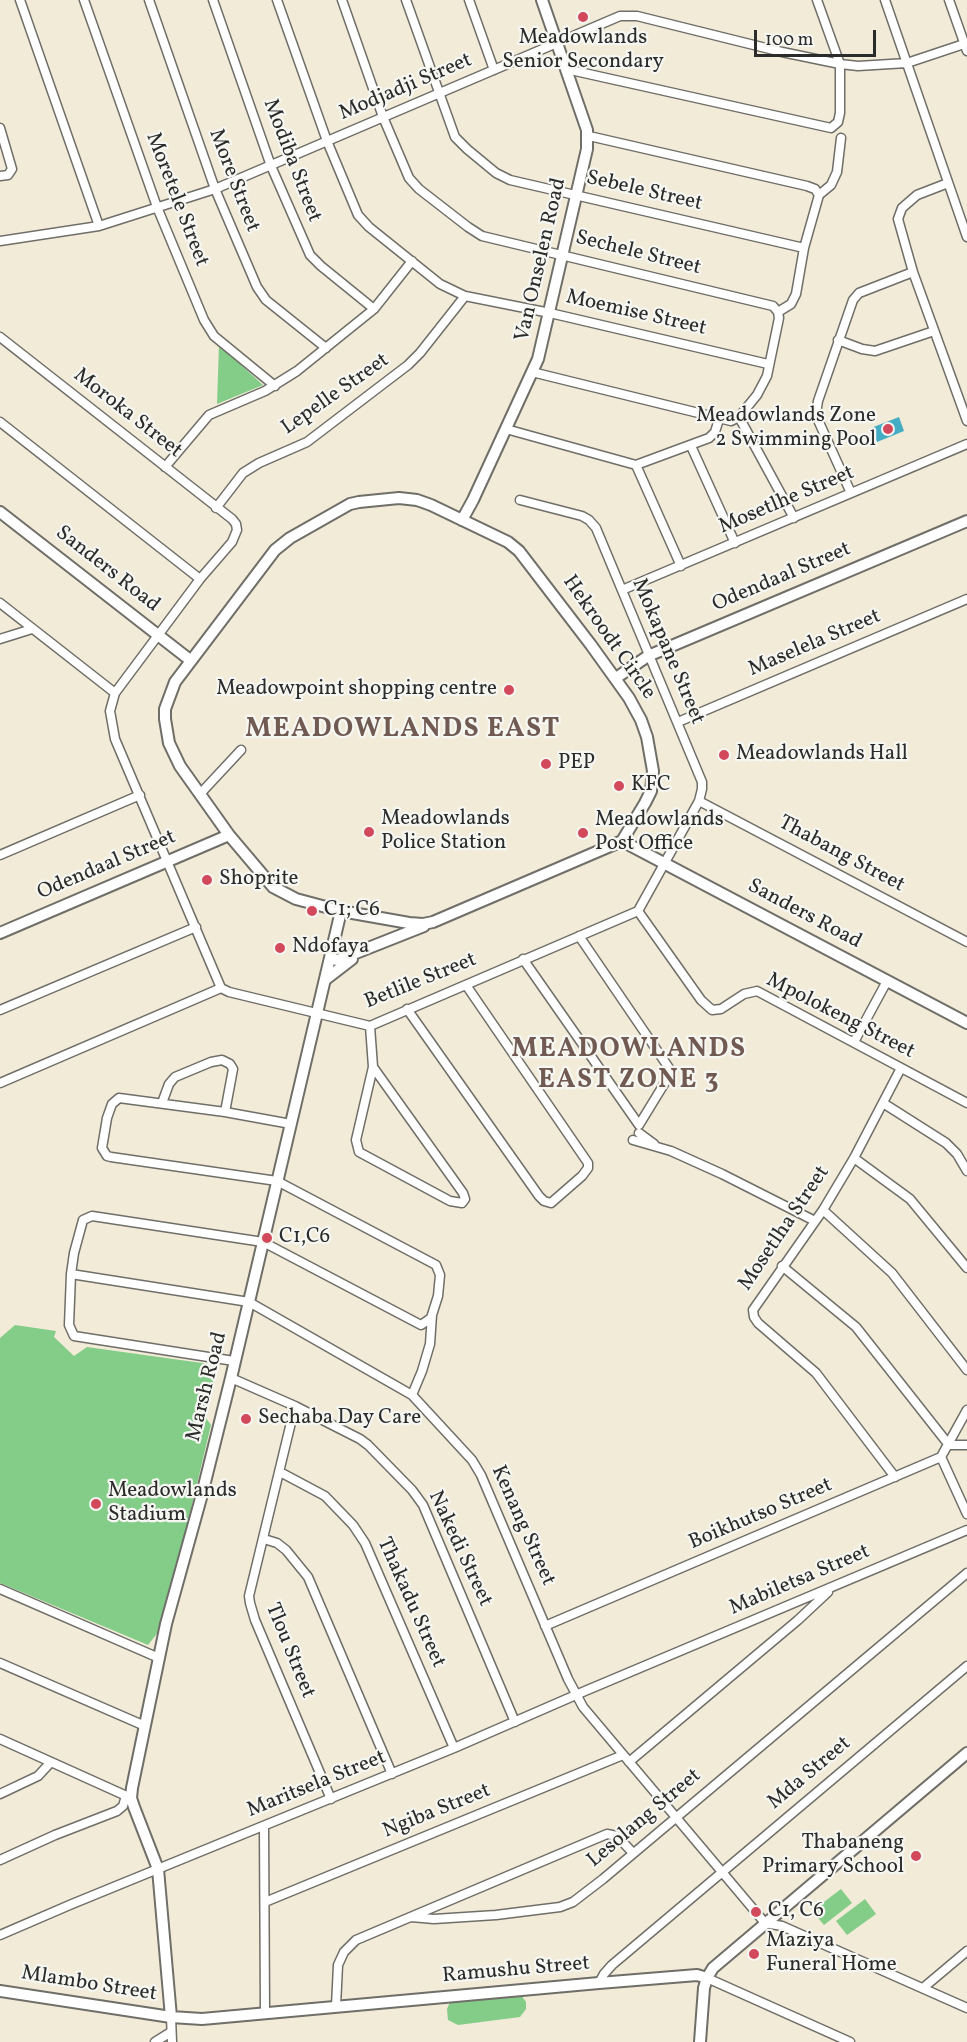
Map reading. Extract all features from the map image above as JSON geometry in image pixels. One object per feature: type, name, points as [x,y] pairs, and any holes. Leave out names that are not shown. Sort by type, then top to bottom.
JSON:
[{"type":"street","points":[[20,0],[99,226]]},
{"type":"street","name":"Moretele Street","points":[[84,0],[157,207],[210,330],[222,343],[275,386]]},
{"type":"street","name":"More Street","points":[[149,0],[215,189],[250,272],[262,295],[326,348]]},
{"type":"street","name":"Modiba Street","points":[[213,0],[271,166],[310,255],[321,267],[374,309]]},
{"type":"street","name":"Moemise Street","points":[[277,0],[327,141],[358,215],[369,227],[440,284],[465,296],[550,313],[768,364]]},
{"type":"street","name":"Sechele Street","points":[[342,0],[383,117],[409,178],[419,189],[468,227],[482,236],[773,306],[778,312]]},
{"type":"street","name":"Sebele Street","points":[[406,0],[455,137],[467,150],[496,173],[510,180],[804,248]]},
{"type":"street","points":[[469,0],[494,70]]},
{"type":"street","points":[[542,0],[589,136],[807,186],[815,189],[819,195]]},
{"type":"street","points":[[566,69],[829,129],[838,122],[840,113],[840,64],[817,0]]},
{"type":"street","points":[[885,0],[967,237]]},
{"type":"street","points":[[949,0],[966,46]]},
{"type":"street","name":"Modjadji Street","points":[[0,241],[99,226],[215,189],[609,20],[627,15],[840,64],[858,66],[907,63],[966,46]]},
{"type":"street","points":[[0,128],[12,169],[8,175],[0,176]]},
{"type":"street","name":"Van Onselen Road","points":[[462,520],[532,372],[544,338],[589,136]]},
{"type":"street","points":[[532,372],[731,422],[739,417],[760,390],[767,376],[779,318],[778,312],[790,304],[796,294],[804,248],[819,195],[831,184],[837,172],[841,138]]},
{"type":"street","points":[[948,183],[917,195],[902,208],[899,214],[899,227],[967,421]]},
{"type":"street","points":[[165,467],[209,415],[275,386],[374,309],[412,261]]},
{"type":"street","points":[[850,494],[816,414],[818,401],[847,312],[856,296],[913,272]]},
{"type":"street","name":"Lepelle Street","points":[[216,508],[243,473],[259,463],[307,442],[408,365],[465,296]]},
{"type":"street","points":[[838,340],[875,351],[934,331]]},
{"type":"street","name":"Moroka Street","points":[[0,337],[232,519],[236,524],[235,536],[200,579]]},
{"type":"street","points":[[739,417],[794,518]]},
{"type":"street","points":[[506,429],[636,465],[709,438],[715,432],[719,419]]},
{"type":"street","points":[[0,422],[200,579],[115,693],[110,711],[115,740],[221,988],[0,1083]]},
{"type":"street","name":"Mosetlhe Street","points":[[622,590],[967,444]]},
{"type":"street","points":[[691,446],[735,543]]},
{"type":"street","points":[[636,465],[681,566]]},
{"type":"street","name":"Hekroodt Circle","points":[[409,498],[431,505],[508,542],[519,550],[616,678],[641,720],[651,752],[653,771],[651,791],[622,841],[433,922],[409,923],[341,911],[296,899],[278,891],[262,876],[174,756],[169,743],[165,709],[171,689],[190,660],[276,550],[290,538],[339,509],[359,502],[409,498]]},
{"type":"street","name":"Mokapane Street","points":[[520,500],[568,512],[589,520],[596,528],[702,782],[699,801]]},
{"type":"street","name":"Sanders Road","points":[[0,512],[190,660]]},
{"type":"street","name":"Odendaal Street","points":[[616,678],[648,656],[967,521]]},
{"type":"street","name":"Maselela Street","points":[[678,722],[967,599]]},
{"type":"street","points":[[0,603],[115,693]]},
{"type":"street","points":[[0,639],[32,629]]},
{"type":"street","points":[[200,794],[241,750]]},
{"type":"street","points":[[0,855],[140,795]]},
{"type":"street","points":[[638,911],[699,801]]},
{"type":"street","name":"Thabang Street","points":[[699,801],[967,942]]},
{"type":"street","name":"Odendaal Street","points":[[0,933],[230,835]]},
{"type":"street","name":"Sanders Road","points":[[622,841],[967,1023]]},
{"type":"street","name":"Marsh Road","points":[[129,1797],[174,1592],[201,1498],[231,1378],[341,911]]},
{"type":"street","name":"Betlile Street","points":[[221,988],[240,996],[370,1026],[638,911]]},
{"type":"street","name":"Mpolokeng Street","points":[[638,911],[701,1000],[712,1010],[721,1009],[744,994],[757,991],[967,1103]]},
{"type":"street","points":[[331,959],[338,960],[433,922]]},
{"type":"street","points":[[0,1010],[195,927]]},
{"type":"street","points":[[579,936],[670,1070],[669,1077],[637,1133]]},
{"type":"street","points":[[326,979],[364,950]]},
{"type":"street","points":[[523,959],[637,1133],[659,1148],[722,1174],[813,1220]]},
{"type":"street","points":[[854,1042],[887,981]]},
{"type":"street","points":[[407,1009],[544,1201],[551,1203],[582,1176],[588,1168],[588,1163],[466,985]]},
{"type":"street","points":[[370,1026],[373,1067],[356,1143],[359,1152],[450,1202],[460,1203],[465,1199],[463,1193],[373,1067]]},
{"type":"street","points":[[162,1103],[169,1084],[175,1077],[211,1062],[222,1060],[230,1064],[233,1069],[225,1112]]},
{"type":"street","name":"Mosetlha Street","points":[[894,1477],[816,1373],[758,1323],[754,1317],[754,1306],[813,1220],[823,1210],[854,1158],[901,1068]]},
{"type":"street","points":[[234,1361],[77,1337],[72,1333],[69,1325],[71,1274],[83,1220],[90,1216],[263,1242],[421,1325],[428,1322],[432,1314],[440,1285],[440,1272],[436,1265],[277,1181],[111,1157],[105,1153],[102,1144],[107,1118],[116,1100],[124,1097],[291,1124]]},
{"type":"street","points":[[884,1103],[946,1143],[957,1154],[967,1170]]},
{"type":"street","points":[[854,1158],[910,1199],[967,1268]]},
{"type":"street","points":[[823,1210],[888,1268],[967,1370]]},
{"type":"street","points":[[782,1266],[855,1327],[949,1445]]},
{"type":"street","points":[[71,1274],[249,1302]]},
{"type":"street","name":"Kenang Street","points":[[249,1302],[412,1395],[476,1465],[576,1696],[765,1923]]},
{"type":"street","points":[[412,1395],[430,1344],[432,1314]]},
{"type":"street","name":"Nakedi Street","points":[[231,1378],[295,1406],[364,1441],[417,1497],[423,1505],[515,1722]]},
{"type":"street","name":"Tlou Street","points":[[295,1406],[249,1596],[251,1609],[331,1799]]},
{"type":"street","points":[[967,1410],[941,1457],[967,1514]]},
{"type":"street","points":[[949,1445],[967,1445]]},
{"type":"street","name":"Boikhutso Street","points":[[545,1626],[941,1457]]},
{"type":"street","name":"Thakadu Street","points":[[280,1472],[325,1496],[353,1525],[365,1543],[454,1748]]},
{"type":"street","name":"Mabiletsa Street","points":[[647,1666],[967,1530]]},
{"type":"street","points":[[264,1539],[286,1550],[308,1577],[392,1774]]},
{"type":"street","name":"Lesolang Street","points":[[336,2006],[338,1965],[347,1947],[363,1937],[411,1917],[443,1919],[560,1907],[575,1901],[967,1573]]},
{"type":"street","name":"Ngiba Street","points":[[265,1902],[626,1758],[798,1620],[832,1587]]},
{"type":"street","points":[[0,1589],[159,1658]]},
{"type":"street","points":[[0,1664],[144,1726]]},
{"type":"street","name":"Maritsela Street","points":[[0,1935],[392,1774],[647,1666]]},
{"type":"street","name":"Mda Street","points":[[599,1983],[612,1965],[967,1666]]},
{"type":"street","points":[[0,1739],[129,1797],[158,1869],[171,2037],[155,2042]]},
{"type":"street","points":[[700,2042],[702,2002],[707,1978],[720,1961],[967,1753]]},
{"type":"street","points":[[0,1794],[38,1776],[51,1761]]},
{"type":"street","points":[[0,1860],[55,1835],[117,1812],[129,1797]]},
{"type":"street","points":[[264,1826],[265,2013]]},
{"type":"street","points":[[411,1917],[607,1834],[617,1836],[633,1853]]},
{"type":"street","points":[[765,1923],[782,1926],[967,2008]]},
{"type":"street","points":[[923,1988],[967,1951]]},
{"type":"street","name":"Ramushu Street","points":[[171,2017],[202,2019],[697,1976],[707,1978],[850,2042]]},
{"type":"street","name":"Mlambo Street","points":[[0,1991],[171,2017]]},
{"type":"green space","points":[[219,345],[263,385],[217,404]]},
{"type":"green space","name":"Meadowlands Stadium","points":[[15,1325],[56,1331],[54,1337],[74,1356],[87,1347],[209,1364],[215,1374],[204,1415],[211,1425],[163,1626],[148,1645],[0,1583],[0,1338]]},
{"type":"green space","points":[[841,1889],[852,1903],[824,1925],[812,1911]]},
{"type":"green space","points":[[865,1899],[876,1914],[847,1935],[836,1921]]},
{"type":"green space","points":[[521,1995],[526,2002],[526,2009],[520,2017],[458,2025],[448,2020],[447,2009],[450,2002]]},
{"type":"water","name":"Meadowlands Zone 2 Swimming Pool","points":[[899,417],[904,431],[877,442],[871,428]]},
{"type":"place","name":"Meadowlands Senior Secondary","points":[[583,17]]},
{"type":"place","name":"Meadowlands Zone 2 Swimming Pool","points":[[888,429]]},
{"type":"place","name":"Meadowpoint shopping centre","points":[[509,690]]},
{"type":"place","name":"Meadowlands Hall","points":[[724,755]]},
{"type":"place","name":"PEP","points":[[546,764]]},
{"type":"place","name":"KFC","points":[[619,786]]},
{"type":"place","name":"Meadowlands Police Station","points":[[369,832]]},
{"type":"place","name":"Meadowlands Post Office","points":[[583,833]]},
{"type":"place","name":"Shoprite","points":[[207,880]]},
{"type":"place","name":"C1; C6","points":[[312,911]]},
{"type":"place","name":"Ndofaya","points":[[280,948]]},
{"type":"place","name":"C1,C6","points":[[267,1238]]},
{"type":"place","name":"Sechaba Day Care","points":[[246,1419]]},
{"type":"place","name":"Meadowlands Stadium","points":[[96,1504]]},
{"type":"place","name":"Thabaneng Primary School","points":[[916,1856]]},
{"type":"place","name":"C1, C6","points":[[756,1912]]},
{"type":"place","name":"Maziya Funeral Home","points":[[754,1954]]},
{"type":"district","name":"MEADOWLANDS EAST","points":[[403,731]]},
{"type":"district","name":"MEADOWLANDS EAST ZONE 3","points":[[629,1066]]}]
